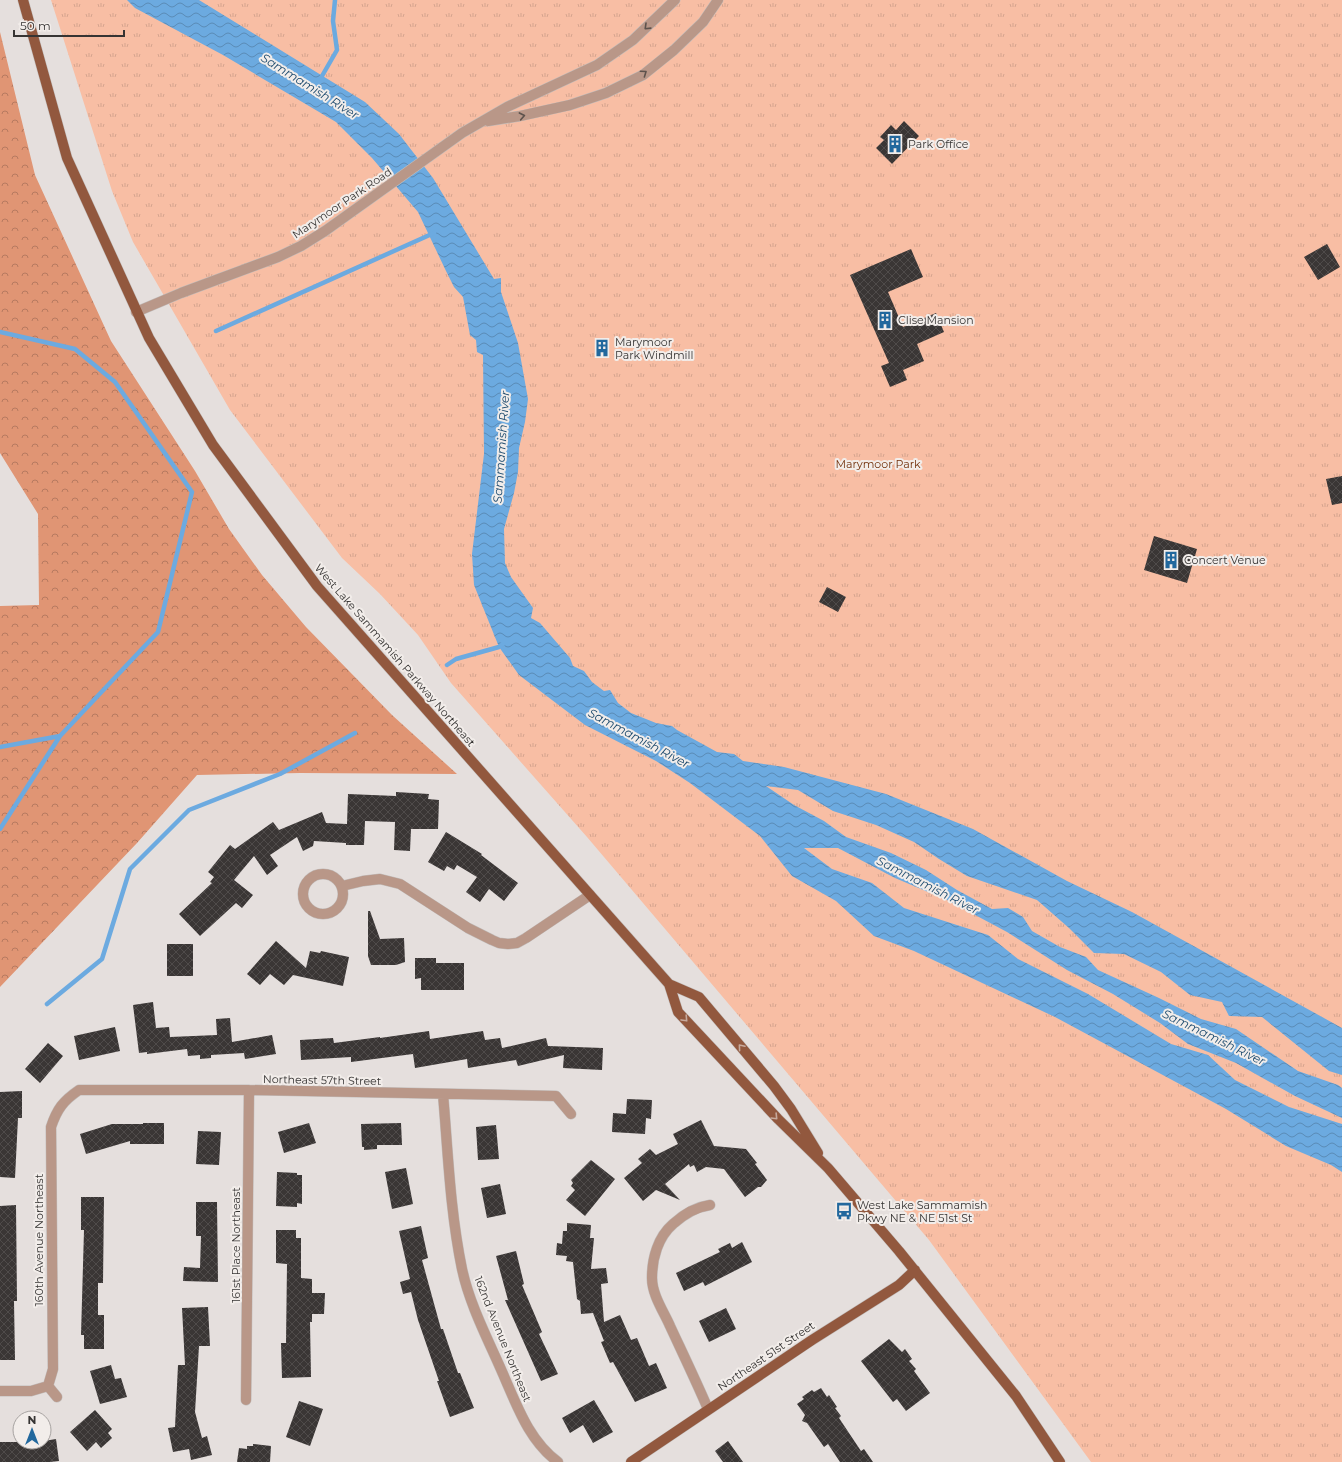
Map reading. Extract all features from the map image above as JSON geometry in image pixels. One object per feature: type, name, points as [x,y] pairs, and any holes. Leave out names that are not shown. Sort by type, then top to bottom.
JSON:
[{"type":"main road","name":"West Lake Sammamish Parkway Northeast","points":[[23,0],[67,158],[149,338],[213,446],[317,586],[669,984],[678,1012],[773,1114],[828,1168],[915,1270],[1016,1396],[1060,1462]]},
{"type":"main road","name":"West Lake Sammamish Parkway Northeast","points":[[669,984],[699,997],[791,1109],[828,1168]]},
{"type":"main road","name":"Northeast 51st Street","points":[[631,1462],[817,1336],[899,1285],[915,1270]]},
{"type":"street","name":"Marymoor Park Road","points":[[136,312],[180,293],[278,257],[301,246],[325,231],[462,133],[507,107],[597,65],[633,40],[675,0]]},
{"type":"street","name":"Marymoor Park Road","points":[[484,121],[520,116],[570,105],[606,93],[642,75],[674,50],[703,22],[718,0]]},
{"type":"street","points":[[318,874],[331,875],[337,879],[342,886],[344,896],[342,903],[339,908],[328,915],[315,913],[309,909],[305,903],[303,894],[306,883],[318,874]]},
{"type":"street","points":[[342,886],[380,879],[400,884],[468,928],[499,943],[508,944],[516,943],[526,938],[590,895]]},
{"type":"street","name":"Northeast 57th Street","points":[[67,1098],[79,1090],[94,1089],[249,1090],[556,1096],[571,1114]]},
{"type":"street","name":"161st Place Northeast","points":[[246,1400],[249,1090]]},
{"type":"street","name":"162nd Avenue Northeast","points":[[443,1094],[454,1219],[462,1269],[470,1297],[523,1420],[535,1440],[558,1462]]},
{"type":"street","name":"160th Avenue Northeast","points":[[48,1386],[52,1369],[50,1127],[56,1112],[67,1098]]},
{"type":"street","points":[[708,1409],[658,1301],[652,1279],[654,1258],[660,1240],[667,1230],[682,1216],[700,1206],[710,1205]]},
{"type":"street","points":[[0,1390],[31,1391],[48,1386],[57,1397]]},
{"type":"green space","name":"Marymoor Park","points":[[51,0],[1342,0],[1342,1462],[1091,1462],[929,1240],[587,837],[451,683],[418,635],[380,594],[342,558],[230,410],[133,242],[112,191]]},
{"type":"green space","points":[[0,32],[35,175],[111,341],[195,471],[229,529],[262,575],[306,627],[392,715],[457,774],[300,773],[197,775],[137,843],[0,987],[0,606],[39,605],[38,514],[0,453]]},
{"type":"water","name":"Sammamish River","points":[[127,0],[199,0],[365,102],[399,134],[433,178],[494,279],[501,278],[501,292],[518,343],[528,399],[525,422],[519,448],[518,472],[504,529],[505,563],[511,577],[533,608],[531,618],[540,623],[570,658],[573,666],[584,671],[592,682],[604,691],[610,690],[618,703],[631,713],[656,723],[672,726],[717,752],[734,754],[743,761],[784,767],[886,794],[973,829],[1067,881],[1132,912],[1342,1028],[1342,1075],[1329,1071],[1262,1017],[1229,1016],[1222,1002],[1190,995],[1161,972],[1124,954],[1094,953],[1069,928],[1037,900],[967,876],[914,842],[876,825],[833,811],[798,790],[766,786],[794,805],[824,821],[846,837],[891,853],[926,870],[957,890],[992,909],[1008,908],[1023,917],[1032,931],[1060,947],[1086,957],[1098,970],[1201,1019],[1236,1029],[1298,1071],[1338,1085],[1342,1088],[1342,1118],[1295,1096],[1236,1063],[1188,1044],[1160,1023],[1113,994],[1067,970],[1007,932],[947,900],[895,878],[838,848],[804,848],[832,869],[872,883],[904,908],[988,935],[1018,959],[1088,994],[1171,1044],[1208,1055],[1235,1080],[1289,1107],[1342,1124],[1342,1172],[1331,1165],[1286,1146],[1226,1109],[1055,1017],[914,951],[874,936],[836,901],[792,876],[760,836],[690,783],[656,761],[585,725],[519,675],[499,647],[474,585],[472,554],[484,454],[483,355],[477,352],[476,340],[470,335],[463,297],[454,287],[418,212],[372,158],[336,122],[223,55],[135,8]]},
{"type":"building","name":"Park Office","points":[[904,121],[919,136],[892,164],[876,148],[884,140],[880,137],[891,125],[896,130]]},
{"type":"building","points":[[1327,244],[1340,267],[1318,280],[1304,257]]},
{"type":"building","name":"Clise Mansion","points":[[911,249],[923,277],[888,292],[903,327],[936,313],[944,332],[917,344],[924,361],[903,370],[907,380],[890,387],[881,366],[889,363],[850,275]]},
{"type":"building","name":"Marymoor Park Windmill","points":[[599,341],[605,341],[609,345],[609,351],[605,355],[599,355],[595,351],[595,345]]},
{"type":"building","points":[[1342,476],[1342,503],[1332,505],[1326,479]]},
{"type":"building","name":"Concert Venue","points":[[1154,536],[1197,549],[1187,583],[1144,570]]},
{"type":"building","points":[[827,587],[846,597],[838,612],[819,602]]},
{"type":"building","points":[[396,792],[429,794],[428,799],[439,800],[438,829],[411,829],[410,851],[394,850],[395,822],[365,821],[364,845],[346,845],[346,843],[314,841],[313,846],[303,851],[297,837],[270,855],[278,866],[267,875],[254,856],[234,880],[253,895],[242,908],[236,903],[200,936],[179,914],[212,883],[210,882],[214,877],[208,872],[230,845],[235,849],[273,822],[279,830],[322,812],[326,823],[347,824],[348,794],[396,796]]},
{"type":"building","points":[[446,832],[482,854],[481,855],[518,883],[504,901],[489,889],[480,902],[466,892],[477,877],[457,865],[454,870],[447,866],[444,871],[428,862]]},
{"type":"building","points":[[368,911],[370,911],[380,939],[404,938],[405,962],[396,965],[371,965],[368,956]]},
{"type":"building","points":[[276,941],[306,968],[310,951],[320,953],[321,951],[349,957],[343,986],[293,975],[284,985],[270,974],[260,985],[247,974]]},
{"type":"building","points":[[167,944],[193,944],[193,976],[167,976]]},
{"type":"building","points":[[415,958],[436,958],[436,963],[464,963],[464,990],[421,990],[421,978],[415,979]]},
{"type":"building","points":[[153,1002],[156,1028],[169,1027],[170,1037],[217,1035],[216,1019],[230,1018],[232,1042],[272,1035],[276,1054],[245,1059],[244,1053],[211,1055],[211,1058],[200,1059],[200,1055],[188,1056],[187,1049],[147,1054],[147,1052],[139,1053],[133,1005]]},
{"type":"building","points":[[115,1027],[120,1051],[79,1060],[74,1036]]},
{"type":"building","points":[[429,1031],[430,1039],[483,1031],[485,1040],[500,1038],[502,1048],[546,1038],[548,1046],[603,1048],[602,1070],[563,1068],[564,1055],[518,1066],[516,1060],[468,1068],[467,1059],[415,1068],[413,1054],[351,1062],[351,1057],[301,1060],[300,1040],[333,1038],[334,1043]]},
{"type":"building","points":[[48,1043],[63,1056],[40,1083],[25,1069]]},
{"type":"building","points":[[22,1091],[22,1118],[18,1118],[15,1178],[0,1177],[0,1092]]},
{"type":"building","points":[[627,1099],[652,1100],[651,1119],[646,1118],[645,1134],[612,1132],[613,1113],[626,1114]]},
{"type":"building","points":[[701,1120],[714,1146],[746,1149],[757,1163],[755,1164],[767,1180],[761,1187],[758,1187],[745,1197],[724,1169],[706,1167],[697,1172],[694,1165],[690,1167],[689,1164],[665,1184],[680,1200],[656,1190],[643,1201],[624,1178],[642,1163],[638,1159],[650,1149],[656,1155],[678,1144],[673,1134]]},
{"type":"building","points":[[164,1123],[164,1144],[130,1144],[130,1141],[86,1154],[80,1134],[112,1124]]},
{"type":"building","points":[[309,1123],[316,1143],[284,1153],[278,1132]]},
{"type":"building","points":[[401,1123],[402,1145],[377,1145],[377,1149],[364,1150],[364,1147],[362,1147],[361,1124]]},
{"type":"building","points":[[496,1125],[499,1159],[478,1160],[476,1127]]},
{"type":"building","points":[[198,1131],[221,1132],[219,1165],[196,1164]]},
{"type":"building","points":[[591,1160],[615,1179],[585,1216],[566,1200],[575,1190],[571,1186],[573,1183],[571,1180]]},
{"type":"building","points":[[406,1168],[413,1204],[392,1209],[385,1172]]},
{"type":"building","points":[[277,1172],[297,1173],[297,1175],[302,1175],[302,1204],[297,1203],[297,1207],[276,1206]]},
{"type":"building","points":[[500,1184],[506,1214],[487,1218],[481,1188]]},
{"type":"building","points":[[81,1197],[104,1197],[103,1283],[98,1283],[98,1315],[104,1315],[104,1349],[84,1349],[84,1335],[81,1335],[84,1230],[81,1230]]},
{"type":"building","points":[[196,1202],[217,1202],[218,1282],[183,1281],[184,1267],[200,1268],[201,1236],[196,1236]]},
{"type":"building","points":[[16,1205],[17,1301],[14,1301],[15,1360],[0,1360],[0,1206]]},
{"type":"building","points":[[567,1223],[591,1225],[590,1238],[594,1238],[591,1269],[606,1268],[608,1283],[601,1284],[604,1322],[620,1315],[631,1340],[637,1338],[649,1366],[656,1363],[667,1388],[635,1402],[613,1362],[610,1363],[601,1342],[604,1341],[593,1313],[581,1314],[580,1301],[577,1299],[573,1262],[566,1261],[567,1256],[556,1255],[557,1243],[562,1244],[563,1231],[567,1231]]},
{"type":"building","points":[[421,1226],[428,1258],[422,1260],[441,1329],[443,1329],[458,1373],[460,1373],[474,1408],[450,1417],[437,1381],[439,1381],[418,1320],[411,1292],[403,1294],[400,1282],[410,1279],[399,1231]]},
{"type":"building","points":[[276,1230],[296,1230],[296,1238],[301,1238],[301,1278],[312,1279],[312,1293],[325,1293],[324,1314],[312,1314],[312,1322],[310,1322],[311,1377],[282,1378],[281,1343],[286,1343],[287,1264],[276,1263]]},
{"type":"building","points":[[742,1242],[752,1262],[705,1286],[703,1282],[684,1291],[676,1273],[720,1252],[718,1249],[730,1243],[732,1248]]},
{"type":"building","points":[[516,1251],[524,1284],[522,1285],[542,1332],[539,1334],[558,1374],[541,1381],[505,1300],[508,1300],[496,1256]]},
{"type":"building","points":[[208,1307],[210,1346],[199,1346],[195,1412],[202,1438],[207,1436],[212,1455],[191,1460],[189,1449],[173,1452],[168,1428],[175,1427],[178,1365],[185,1365],[182,1308]]},
{"type":"building","points":[[726,1308],[736,1329],[709,1342],[699,1321]]},
{"type":"building","points":[[889,1339],[902,1352],[905,1349],[912,1359],[909,1361],[916,1369],[914,1371],[930,1393],[906,1411],[897,1399],[893,1402],[861,1361]]},
{"type":"building","points":[[111,1365],[115,1379],[121,1378],[127,1397],[100,1404],[90,1371]]},
{"type":"building","points":[[821,1388],[827,1397],[829,1395],[837,1407],[835,1408],[841,1416],[839,1418],[861,1451],[864,1449],[873,1462],[840,1462],[828,1444],[824,1447],[807,1423],[802,1421],[805,1415],[797,1404],[804,1399],[802,1397],[812,1390],[814,1392]]},
{"type":"building","points":[[594,1400],[613,1432],[593,1443],[583,1425],[570,1433],[562,1418]]},
{"type":"building","points":[[299,1401],[323,1409],[310,1446],[286,1437]]},
{"type":"building","points":[[95,1410],[112,1429],[108,1433],[112,1438],[101,1448],[96,1442],[87,1451],[70,1432]]},
{"type":"building","points":[[56,1439],[59,1461],[0,1462],[0,1442],[12,1442],[12,1450],[52,1450],[52,1440]]},
{"type":"building","points":[[728,1441],[743,1462],[723,1462],[715,1451]]},
{"type":"building","points":[[253,1444],[271,1446],[270,1462],[237,1462],[239,1448],[247,1449],[247,1446],[253,1446]]},
{"type":"waterway","points":[[322,76],[337,50],[333,21],[335,0]]},
{"type":"waterway","points":[[216,331],[434,233]]},
{"type":"waterway","points":[[0,332],[75,349],[115,382],[192,492],[158,632],[60,736],[0,829]]},
{"type":"waterway","points":[[447,665],[456,659],[499,647],[503,644]]},
{"type":"waterway","points":[[47,1004],[102,959],[130,869],[189,810],[280,774],[355,733]]},
{"type":"waterway","points":[[0,747],[60,736]]},
{"type":"place","name":"Park Office","points":[[895,144]]},
{"type":"place","name":"Clise Mansion","points":[[885,320]]},
{"type":"place","name":"Marymoor Park Windmill","points":[[602,348]]},
{"type":"place","name":"Concert Venue","points":[[1171,560]]},
{"type":"place","name":"West Lake Sammamish Pkwy NE & NE 51st St","points":[[844,1211]]}]
